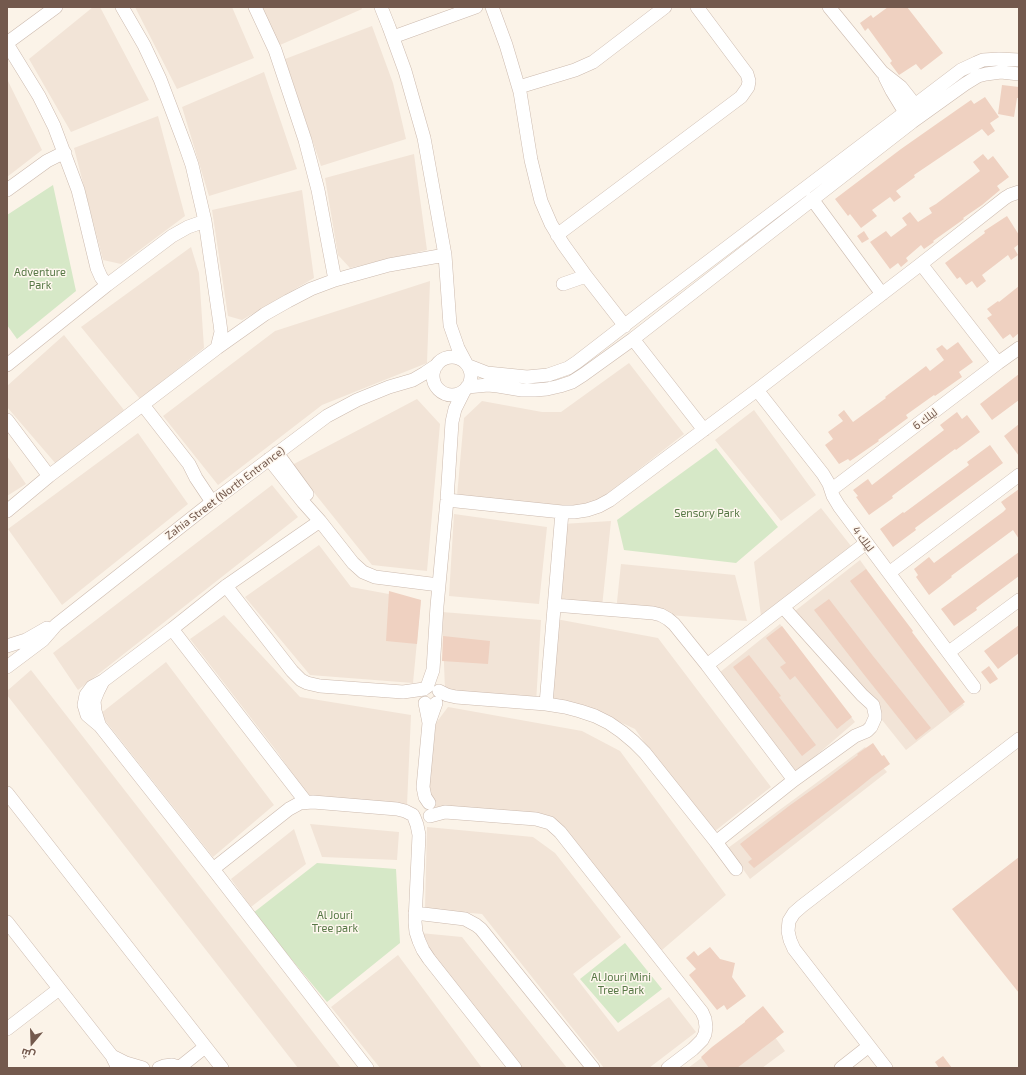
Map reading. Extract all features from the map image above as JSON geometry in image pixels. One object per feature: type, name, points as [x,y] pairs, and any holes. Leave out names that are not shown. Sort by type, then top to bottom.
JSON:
[{"type":"street","points":[[56,7],[7,44],[42,101],[54,126],[65,153],[83,210],[97,268],[107,285]]},
{"type":"street","points":[[122,7],[152,62],[172,110],[192,165],[210,246],[221,332],[217,348]]},
{"type":"street","points":[[255,7],[275,50],[309,155],[318,190],[335,280]]},
{"type":"street","points":[[381,7],[405,71],[424,138],[445,255],[450,325],[458,348],[471,371],[470,382],[455,409],[452,422],[423,787],[414,809],[419,835],[415,913],[416,932],[423,950],[515,1068]]},
{"type":"street","points":[[393,37],[476,7]]},
{"type":"street","points":[[492,7],[518,87],[531,160],[538,191],[545,212],[557,235],[586,276],[625,326]]},
{"type":"street","points":[[518,87],[575,70],[593,62],[665,7]]},
{"type":"street","points":[[557,235],[741,97],[748,87],[748,74],[697,7]]},
{"type":"street","points":[[829,7],[882,72],[908,117]]},
{"type":"street","points":[[438,363],[446,358],[460,358],[467,364],[481,371],[493,374],[527,377],[538,377],[563,370],[577,362],[647,308],[919,109],[962,70],[983,60],[1019,60]]},
{"type":"street","points":[[882,72],[901,87],[919,109]]},
{"type":"street","points":[[919,109],[978,76],[993,72],[1019,74]]},
{"type":"street","points":[[406,382],[422,385],[453,395],[458,394],[465,389],[488,385],[522,390],[535,390],[547,389],[572,382],[633,339],[812,199],[908,117]]},
{"type":"street","points":[[7,190],[47,161],[65,153]]},
{"type":"street","points":[[447,500],[562,512],[587,510],[599,506],[610,500],[757,390],[1010,195],[1019,192]]},
{"type":"street","points":[[812,199],[882,294]]},
{"type":"street","points":[[7,365],[107,285],[176,233],[205,221]]},
{"type":"street","points":[[7,511],[49,476],[142,404],[243,328],[265,314],[288,301],[335,280],[390,265],[445,255]]},
{"type":"street","points":[[921,264],[998,364]]},
{"type":"street","points":[[563,284],[586,276]]},
{"type":"street","points":[[647,308],[656,321]]},
{"type":"street","points":[[219,316],[229,324],[243,328]]},
{"type":"street","points":[[450,325],[448,340],[433,374],[434,380],[447,403],[452,422]]},
{"type":"street","points":[[633,339],[704,430]]},
{"type":"street","name":"ليلك 6","points":[[831,490],[1019,348]]},
{"type":"street","name":"Zahia Street (North Entrance)","points":[[56,625],[216,499],[327,416],[373,393],[419,377],[438,363]]},
{"type":"street","name":"ليلك 4","points":[[757,390],[823,474],[839,506],[974,687]]},
{"type":"street","points":[[142,404],[189,464],[196,478],[216,499]]},
{"type":"street","points":[[7,420],[49,476]]},
{"type":"street","points":[[273,456],[309,498],[316,509],[320,521],[363,572],[375,577],[440,585]]},
{"type":"street","points":[[889,573],[1019,475]]},
{"type":"street","points":[[546,704],[562,512]]},
{"type":"street","points":[[320,521],[226,586],[172,630],[103,680],[94,700],[95,711],[100,726],[367,1068]]},
{"type":"street","points":[[707,665],[866,543]]},
{"type":"street","points":[[226,586],[292,670],[301,680],[313,685],[403,692],[431,696],[546,704],[580,711],[609,723],[622,732],[645,753],[736,869]]},
{"type":"street","points":[[949,652],[1019,600]]},
{"type":"street","points":[[554,605],[646,612],[661,615],[674,624],[794,780]]},
{"type":"street","points":[[716,842],[794,780],[855,736],[866,731],[871,727],[875,718],[873,705],[862,695],[783,607]]},
{"type":"street","points":[[7,646],[26,640],[56,625]]},
{"type":"street","points":[[7,667],[43,640],[56,625]]},
{"type":"street","points":[[172,630],[306,802]]},
{"type":"street","points":[[886,1068],[794,949],[788,931],[790,921],[794,913],[802,906],[1019,739]]},
{"type":"street","points":[[419,835],[429,811],[423,787]]},
{"type":"street","points":[[7,793],[205,1046],[219,1067]]},
{"type":"street","points":[[213,869],[289,809],[306,802],[397,809],[405,811],[414,809],[421,800],[426,801],[429,811],[425,820],[417,819],[414,809]]},
{"type":"street","points":[[429,811],[437,814],[445,812],[536,819],[550,824],[560,832],[702,1012],[706,1027],[702,1040],[693,1049],[668,1068]]},
{"type":"street","points":[[415,913],[465,919],[476,924],[593,1068]]},
{"type":"street","points":[[7,922],[112,1056],[118,1068]]},
{"type":"street","points":[[7,1028],[59,989]]},
{"type":"street","points":[[159,1068],[172,1065],[180,1068],[205,1046]]},
{"type":"street","points":[[841,1068],[870,1046]]},
{"type":"street","points":[[112,1056],[126,1064],[143,1068]]},
{"type":"shaded area","points":[[93,7],[100,7],[149,100],[71,132],[29,59]]},
{"type":"shaded area","points":[[135,7],[232,7],[254,58],[177,89]]},
{"type":"shaded area","points":[[260,7],[361,7],[362,9],[280,45]]},
{"type":"shaded area","points":[[372,26],[393,83],[406,139],[321,166],[285,59]]},
{"type":"shaded area","points":[[264,72],[297,169],[209,196],[182,107]]},
{"type":"shaded area","points":[[7,79],[42,150],[7,177]]},
{"type":"shaded area","points":[[158,116],[185,216],[121,264],[103,260],[74,148]]},
{"type":"shaded area","points":[[414,154],[427,250],[350,268],[338,255],[325,178]]},
{"type":"shaded area","points":[[302,190],[314,278],[242,320],[228,316],[212,210]]},
{"type":"shaded area","points":[[191,247],[199,273],[204,348],[140,399],[81,327]]},
{"type":"shaded area","points":[[430,281],[427,363],[322,405],[218,485],[163,416],[275,331]]},
{"type":"shaded area","points":[[64,335],[124,410],[56,464],[7,407],[7,386]]},
{"type":"shaded area","points":[[629,363],[684,434],[602,498],[583,506],[457,496],[464,418],[482,401],[542,412],[561,412]]},
{"type":"shaded area","points":[[417,399],[440,424],[427,571],[372,565],[292,465]]},
{"type":"shaded area","points":[[754,410],[816,495],[781,521],[715,440]]},
{"type":"shaded area","points":[[138,433],[188,504],[62,605],[8,529]]},
{"type":"shaded area","points":[[7,456],[26,484],[7,496]]},
{"type":"shaded area","points":[[272,485],[298,517],[78,690],[53,653]]},
{"type":"shaded area","points":[[821,508],[851,546],[761,616],[754,562]]},
{"type":"shaded area","points":[[454,514],[547,527],[539,604],[449,596]]},
{"type":"shaded area","points":[[611,521],[602,607],[558,605],[562,524]]},
{"type":"shaded area","points":[[319,545],[351,587],[421,600],[413,683],[310,675],[245,597]]},
{"type":"shaded area","points":[[860,560],[964,705],[906,750],[795,611]]},
{"type":"shaded area","points":[[621,564],[735,575],[747,621],[616,611]]},
{"type":"shaded area","points":[[442,612],[541,620],[536,703],[445,690]]},
{"type":"shaded area","points":[[224,615],[300,697],[411,715],[407,805],[307,795],[278,753],[190,639]]},
{"type":"shaded area","points":[[556,619],[658,638],[771,787],[710,835],[635,729],[598,712],[552,702]]},
{"type":"shaded area","points":[[780,624],[855,722],[790,778],[714,677]]},
{"type":"shaded area","points":[[166,662],[274,805],[213,857],[100,714]]},
{"type":"shaded area","points":[[31,670],[341,1068],[298,1068],[7,695],[7,691]]},
{"type":"shaded area","points":[[448,707],[582,731],[620,751],[726,895],[662,950],[555,820],[426,806],[436,723]]},
{"type":"shaded area","points":[[865,747],[887,772],[750,879],[728,848]]},
{"type":"shaded area","points":[[310,824],[399,832],[397,860],[322,857]]},
{"type":"shaded area","points":[[427,827],[533,837],[555,853],[621,937],[573,974],[618,1032],[669,997],[696,1032],[649,1068],[604,1068],[482,914],[425,909]]},
{"type":"shaded area","points":[[294,829],[306,864],[251,907],[231,879]]},
{"type":"shaded area","points":[[420,933],[462,937],[567,1068],[522,1068],[435,963]]},
{"type":"shaded area","points":[[398,955],[482,1068],[380,1068],[331,1007]]},
{"type":"shaded area","points":[[759,1015],[785,1051],[762,1068],[688,1068]]},
{"type":"green space","name":"Adventure Park","points":[[53,185],[76,291],[17,339],[7,325],[7,215]]},
{"type":"green space","name":"Sensory Park","points":[[716,448],[778,527],[736,563],[624,550],[617,520]]},
{"type":"green space","name":"Al Jouri Tree park","points":[[317,863],[396,869],[400,943],[327,1002],[253,913]]},
{"type":"green space","name":"Al Jouri Mini Tree Park","points":[[625,943],[662,989],[618,1023],[580,979]]},
{"type":"building","points":[[888,7],[907,7],[943,53],[921,70],[916,64],[899,75],[890,63],[892,61],[868,28],[865,31],[860,23],[871,15],[873,18]]},
{"type":"building","points":[[1002,85],[1019,87],[1019,98],[1017,98],[1014,117],[998,114]]},
{"type":"building","points":[[985,97],[999,117],[990,123],[995,131],[988,136],[982,129],[914,175],[915,177],[896,191],[901,197],[894,202],[890,197],[872,210],[877,216],[861,228],[850,214],[848,216],[835,199],[901,149],[971,100],[974,104]]},
{"type":"building","points":[[983,154],[988,160],[993,156],[1009,177],[997,186],[1000,190],[924,249],[921,245],[906,258],[908,261],[901,267],[898,263],[890,269],[870,242],[886,231],[891,237],[907,225],[902,218],[910,212],[918,222],[932,213],[929,208],[980,171],[973,162]]},
{"type":"building","points":[[1007,216],[1019,235],[1019,244],[1014,248],[1018,255],[1011,260],[1008,255],[982,275],[986,281],[977,288],[972,281],[966,285],[960,277],[957,279],[945,263],[985,233],[984,231]]},
{"type":"building","points":[[864,231],[869,239],[862,243],[857,236]]},
{"type":"building","points":[[1019,286],[1019,333],[1013,338],[1010,334],[1003,339],[987,318],[992,315],[987,309],[998,301],[999,302]]},
{"type":"building","points":[[958,342],[973,362],[959,372],[962,377],[906,415],[908,418],[878,440],[879,441],[850,461],[848,459],[839,464],[825,445],[833,439],[828,432],[843,421],[838,415],[844,410],[853,422],[926,366],[930,371],[944,360],[936,349],[942,345],[947,350]]},
{"type":"building","points":[[1019,374],[1019,400],[992,420],[980,404]]},
{"type":"building","points":[[957,412],[962,419],[967,415],[980,432],[892,496],[893,498],[869,515],[856,497],[858,496],[853,490],[868,479],[872,485],[944,430],[940,425]]},
{"type":"building","points":[[1019,424],[1019,456],[1004,436]]},
{"type":"building","points":[[990,445],[1003,463],[915,528],[916,530],[893,547],[880,529],[969,465],[967,462]]},
{"type":"building","points":[[1019,489],[1019,539],[1013,530],[951,576],[952,577],[929,595],[916,577],[918,575],[914,569],[929,557],[934,563],[1003,512],[1006,509],[1001,502]]},
{"type":"building","points":[[1019,552],[1019,576],[976,608],[977,610],[954,626],[941,609]]},
{"type":"building","points":[[866,569],[965,702],[950,713],[850,581]]},
{"type":"building","points":[[389,591],[421,600],[417,644],[386,641]]},
{"type":"building","points":[[829,599],[931,728],[916,740],[814,610]]},
{"type":"building","points":[[1019,625],[1019,653],[998,669],[984,651]]},
{"type":"building","points":[[782,626],[852,717],[837,729],[795,676],[790,680],[780,667],[786,663],[766,638]]},
{"type":"building","points":[[443,636],[490,641],[488,664],[442,661]]},
{"type":"building","points":[[749,655],[816,745],[802,756],[733,667]]},
{"type":"building","points":[[989,666],[998,679],[990,684],[981,672]]},
{"type":"building","points":[[873,743],[890,764],[754,868],[748,862],[752,859],[740,844]]},
{"type":"building","points":[[1019,857],[1019,993],[952,909]]},
{"type":"building","points":[[710,947],[720,959],[735,963],[732,977],[746,996],[727,1010],[724,1005],[717,1010],[689,975],[696,969],[686,958],[694,951],[698,956]]},
{"type":"building","points":[[763,1006],[784,1032],[737,1068],[709,1068],[701,1057]]},
{"type":"building","points":[[943,1056],[952,1068],[939,1068],[935,1062]]}]
